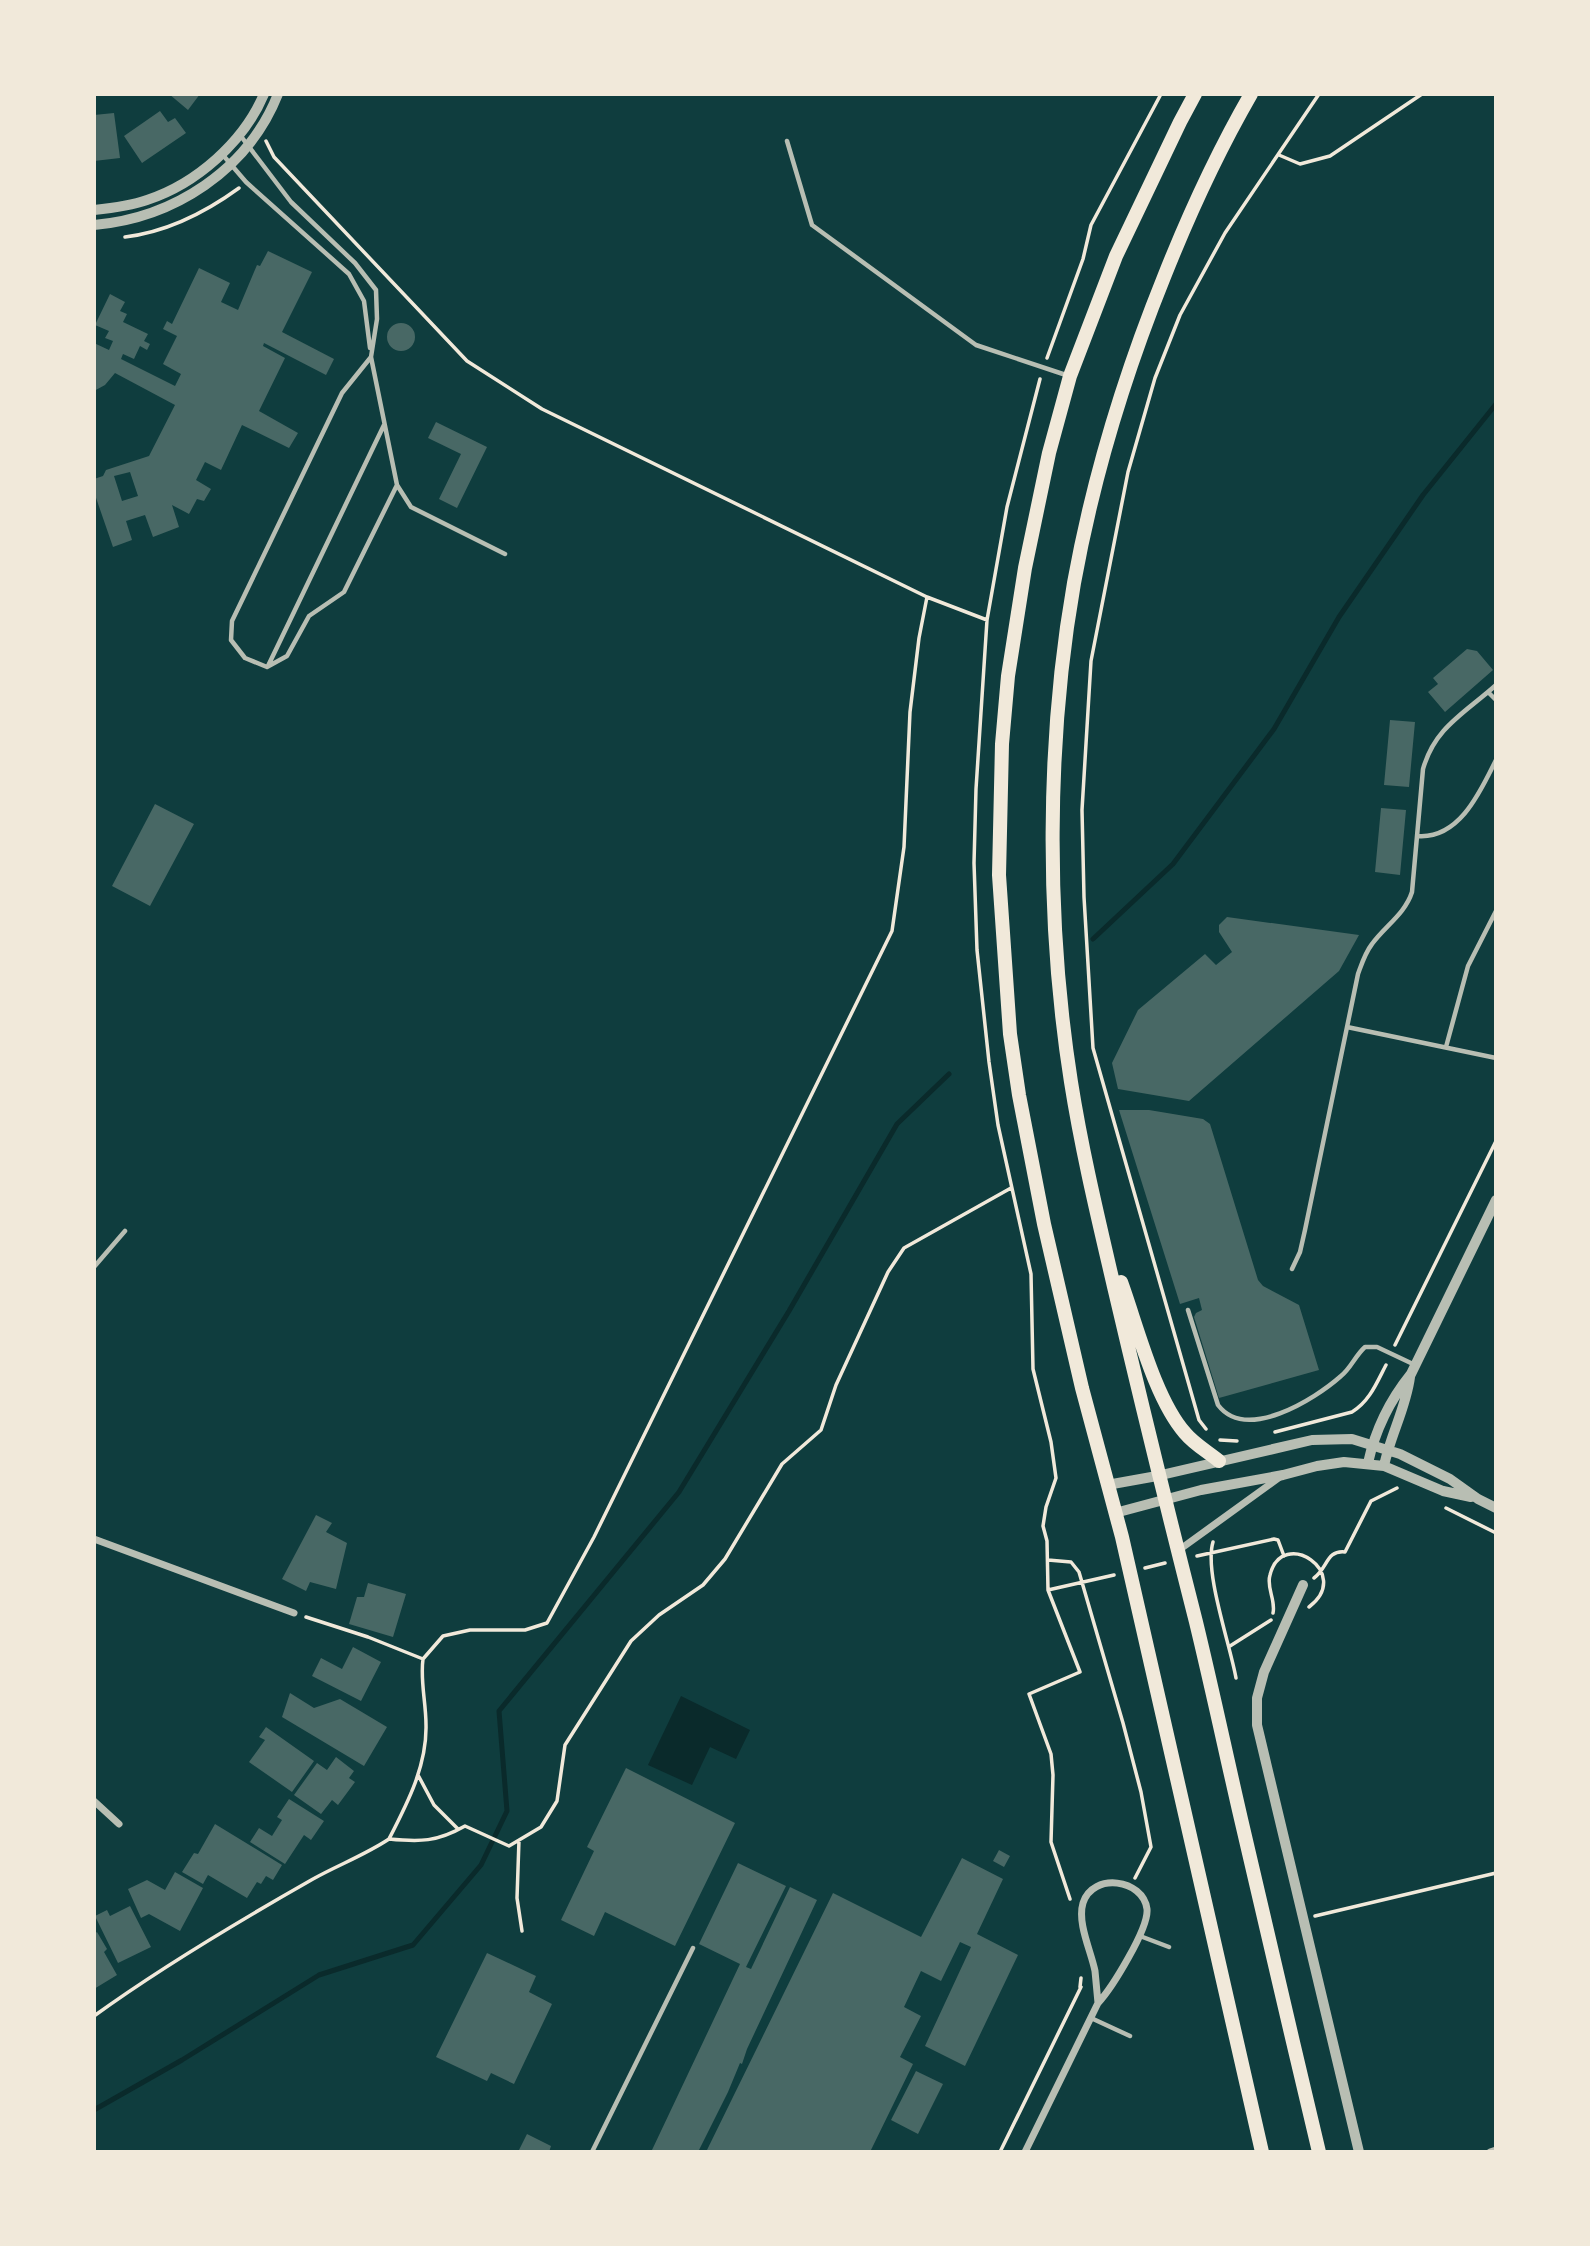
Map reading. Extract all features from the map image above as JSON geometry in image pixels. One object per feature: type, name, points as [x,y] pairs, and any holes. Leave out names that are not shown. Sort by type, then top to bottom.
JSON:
[{"type":"highway","points":[[1195,94],[1116,256],[1070,376],[1049,453],[1027,555],[1008,676],[1002,744],[999,875],[1010,1034],[1044,1224],[1189,1823],[1262,2151]]},
{"type":"highway","points":[[1251,94],[1194,206],[1133,360],[1110,430],[1074,584],[1059,720],[1053,877],[1059,972],[1072,1083],[1098,1218],[1319,2151]]},
{"type":"highway","points":[[1098,1218],[1170,1413],[1185,1434],[1219,1461]]},
{"type":"street","points":[[94,210],[149,200],[180,185],[204,169],[249,123],[264,94]]},
{"type":"street","points":[[94,225],[138,218],[189,196],[231,164],[248,145],[260,130],[278,94]]},
{"type":"street","points":[[1368,1463],[1372,1444],[1399,1389],[1413,1370],[1496,1200]]},
{"type":"street","points":[[1384,1466],[1387,1448],[1408,1392],[1413,1370]]},
{"type":"street","points":[[1107,1485],[1322,1439],[1352,1439],[1387,1448],[1450,1479],[1496,1508]]},
{"type":"street","points":[[1115,1513],[1201,1490],[1283,1475],[1317,1465],[1344,1462],[1384,1466],[1443,1491],[1478,1499]]},
{"type":"street","points":[[1176,1551],[1283,1475]]},
{"type":"street","points":[[94,1539],[294,1613]]},
{"type":"street","points":[[1303,1585],[1265,1672],[1257,1698],[1257,1725],[1359,2151]]},
{"type":"street","points":[[94,1801],[118,1824]]},
{"type":"street","points":[[1025,2151],[1098,2003],[1108,1992],[1147,1922],[1147,1906],[1130,1887],[1109,1882],[1097,1885],[1083,1903],[1082,1921],[1091,1951],[1098,2003]]},
{"type":"street","points":[[1490,2151],[1496,2150]]},
{"type":"lane","points":[[239,134],[291,202],[355,263],[376,290],[377,319],[371,356],[342,393],[232,621],[231,640],[245,658],[267,667]]},
{"type":"lane","points":[[787,141],[812,225],[976,345],[1070,376]]},
{"type":"lane","points":[[221,153],[246,183],[348,274],[365,301],[371,356],[397,485],[411,507],[505,554]]},
{"type":"lane","points":[[267,667],[384,424]]},
{"type":"lane","points":[[267,667],[287,656],[309,616],[344,593],[397,485]]},
{"type":"lane","points":[[1292,1269],[1300,1252],[1305,1230],[1358,974],[1373,943],[1409,902],[1412,892],[1423,769],[1428,749],[1441,732],[1496,685]]},
{"type":"lane","points":[[1488,692],[1496,700]]},
{"type":"lane","points":[[1418,836],[1434,834],[1449,827],[1465,814],[1475,802],[1496,760]]},
{"type":"lane","points":[[1446,1047],[1468,966],[1496,911]]},
{"type":"lane","points":[[1347,1027],[1496,1058]]},
{"type":"lane","points":[[94,1267],[125,1231]]},
{"type":"lane","points":[[1188,1310],[1218,1405],[1225,1415],[1238,1420],[1251,1421],[1308,1401],[1340,1377],[1365,1347],[1377,1347],[1413,1370]]},
{"type":"lane","points":[[1140,1936],[1169,1947]]},
{"type":"lane","points":[[592,2151],[693,1948]]},
{"type":"lane","points":[[1091,2018],[1130,2036]]},
{"type":"path","points":[[1069,1905],[1070,1895],[1051,1842],[1051,1754],[1029,1694],[1080,1672],[1048,1590],[1048,1560],[1043,1526],[1055,1478],[1051,1442],[1034,1369],[1031,1274],[998,1125],[990,1075],[977,950],[976,789],[987,620],[1026,427],[1044,367],[1083,259],[1091,225],[1161,94]]},
{"type":"path","points":[[1241,1440],[1221,1440],[1213,1437],[1199,1420],[1093,1048],[1083,897],[1082,810],[1091,661],[1128,472],[1155,378],[1180,315],[1225,233],[1319,94]]},
{"type":"path","points":[[1279,155],[1300,164],[1330,156],[1422,94]]},
{"type":"path","points":[[260,130],[274,157],[467,361],[542,409],[927,597],[987,620]]},
{"type":"path","points":[[94,2016],[135,1986],[315,1878],[369,1852],[389,1839],[411,1795],[423,1752],[426,1725],[421,1677],[423,1659],[443,1636],[470,1630],[526,1630],[547,1623],[594,1537],[892,931],[904,847],[910,712],[927,597]]},
{"type":"path","points":[[1270,1433],[1352,1412],[1369,1398],[1496,1141]]},
{"type":"path","points":[[389,1839],[422,1842],[465,1826],[509,1846],[541,1827],[557,1801],[565,1745],[631,1641],[659,1615],[703,1585],[725,1559],[782,1464],[821,1430],[836,1385],[888,1272],[904,1248],[1012,1188]]},
{"type":"path","points":[[1360,1407],[1364,1412]]},
{"type":"path","points":[[1303,1585],[1322,1572],[1333,1553],[1337,1550],[1345,1552],[1371,1501],[1398,1488]]},
{"type":"path","points":[[1214,1540],[1211,1556],[1213,1576],[1236,1678]]},
{"type":"path","points":[[1256,1542],[1278,1540],[1284,1556]]},
{"type":"path","points":[[1230,1646],[1272,1619],[1275,1607],[1269,1581],[1270,1572],[1284,1556],[1296,1554],[1306,1557],[1322,1572],[1321,1594],[1305,1612]]},
{"type":"path","points":[[1048,1560],[1071,1562],[1079,1572],[1140,1792],[1151,1847],[1130,1887]]},
{"type":"path","points":[[1048,1590],[1072,1585]]},
{"type":"path","points":[[294,1613],[368,1637],[423,1659]]},
{"type":"path","points":[[418,1773],[434,1805],[458,1829]]},
{"type":"path","points":[[519,1840],[517,1898],[522,1931]]},
{"type":"path","points":[[1318,1929],[1314,1916],[1496,1872]]},
{"type":"path","points":[[1000,2151],[1080,1987],[1082,1976]]},
{"type":"path","points":[[1080,1987],[1096,1991]]},
{"type":"water","points":[[681,1696],[750,1730],[736,1759],[710,1747],[692,1785],[648,1765]]},
{"type":"building","points":[[169,94],[200,94],[188,110]]},
{"type":"building","points":[[160,111],[168,122],[175,118],[186,133],[142,163],[124,136]]},
{"type":"building","points":[[114,113],[120,158],[94,161],[94,115]]},
{"type":"building","points":[[268,251],[312,272],[282,332],[334,359],[326,375],[264,343],[263,346],[285,358],[259,411],[298,433],[289,448],[242,425],[221,470],[205,462],[196,480],[211,489],[204,501],[197,499],[189,514],[172,505],[179,527],[153,537],[145,515],[126,521],[132,540],[113,547],[94,492],[94,479],[103,476],[106,470],[149,456],[175,405],[115,373],[105,385],[94,391],[94,343],[109,350],[113,341],[105,338],[109,331],[95,325],[110,294],[125,302],[120,311],[127,314],[123,322],[148,334],[144,341],[150,344],[147,350],[140,346],[134,359],[123,354],[121,359],[175,386],[181,374],[163,364],[177,336],[163,329],[167,321],[172,324],[199,268],[230,283],[221,302],[238,310],[257,265],[260,266]],"holes":[[[130,472],[138,496],[122,501],[114,476]]]},
{"type":"building","points":[[401,323],[411,327],[415,337],[411,347],[401,351],[391,347],[387,337],[391,327]]},
{"type":"building","points":[[436,422],[487,447],[457,508],[439,499],[461,454],[428,438]]},
{"type":"building","points":[[1467,649],[1477,651],[1493,670],[1445,712],[1428,692],[1438,684],[1433,678]]},
{"type":"building","points":[[1390,720],[1415,722],[1409,787],[1384,785]]},
{"type":"building","points":[[155,804],[194,824],[150,906],[112,886]]},
{"type":"building","points":[[1381,808],[1406,810],[1400,875],[1375,872]]},
{"type":"building","points":[[1227,917],[1359,935],[1339,971],[1189,1101],[1118,1089],[1112,1063],[1138,1010],[1205,954],[1216,965],[1232,952],[1219,932],[1219,925]]},
{"type":"building","points":[[1119,1110],[1149,1110],[1203,1119],[1210,1124],[1258,1280],[1263,1286],[1299,1305],[1319,1370],[1219,1398],[1194,1317],[1202,1310],[1199,1298],[1180,1304]]},
{"type":"building","points":[[316,1515],[332,1523],[326,1532],[347,1543],[336,1589],[310,1582],[306,1591],[282,1579]]},
{"type":"building","points":[[368,1583],[406,1594],[393,1637],[349,1624],[357,1597],[364,1597]]},
{"type":"building","points":[[353,1647],[381,1662],[361,1701],[312,1676],[321,1658],[342,1669]]},
{"type":"building","points":[[290,1693],[314,1708],[340,1699],[387,1727],[364,1766],[282,1717]]},
{"type":"building","points":[[266,1727],[314,1761],[292,1792],[249,1762],[265,1740],[259,1737]]},
{"type":"building","points":[[336,1757],[354,1771],[349,1778],[355,1782],[338,1805],[332,1800],[321,1814],[294,1795],[317,1763],[327,1770]]},
{"type":"building","points":[[626,1768],[735,1823],[675,1946],[605,1912],[594,1936],[561,1920],[594,1851],[587,1847]]},
{"type":"building","points":[[289,1799],[324,1821],[311,1840],[304,1835],[285,1864],[250,1842],[259,1828],[272,1836],[282,1820],[277,1817]]},
{"type":"building","points":[[215,1824],[282,1865],[273,1880],[266,1876],[261,1884],[257,1882],[247,1898],[208,1875],[203,1884],[182,1872],[194,1853],[198,1854]]},
{"type":"building","points":[[999,1850],[1010,1856],[1004,1867],[993,1861]]},
{"type":"building","points":[[962,1858],[1003,1879],[977,1934],[1018,1955],[965,2066],[925,2046],[971,1947],[960,1942],[941,1981],[921,1971],[904,2007],[921,2016],[900,2057],[913,2064],[870,2152],[706,2152],[833,1893],[921,1937]]},
{"type":"building","points":[[738,1863],[786,1886],[746,1967],[751,1969],[790,1887],[817,1900],[742,2064],[740,2063],[698,2152],[655,2152],[652,2150],[740,1964],[699,1944]]},
{"type":"building","points":[[175,1872],[203,1888],[180,1931],[149,1914],[141,1918],[128,1889],[147,1880],[165,1890]]},
{"type":"building","points":[[130,1906],[151,1947],[118,1963],[95,1916],[107,1910],[110,1916]]},
{"type":"building","points":[[97,1932],[117,1975],[94,1989],[94,1934]]},
{"type":"building","points":[[487,1953],[536,1976],[529,1992],[552,2004],[514,2084],[491,2073],[487,2081],[436,2057]]},
{"type":"building","points":[[916,2071],[943,2084],[918,2134],[891,2120]]},
{"type":"building","points":[[527,2134],[551,2146],[549,2152],[518,2152]]},
{"type":"waterway","points":[[1093,939],[1173,864],[1274,729],[1339,617],[1423,495],[1496,404]]},
{"type":"waterway","points":[[94,2110],[182,2060],[319,1975],[413,1945],[481,1865],[507,1811],[499,1711],[679,1492],[789,1311],[897,1124],[949,1074]]}]
